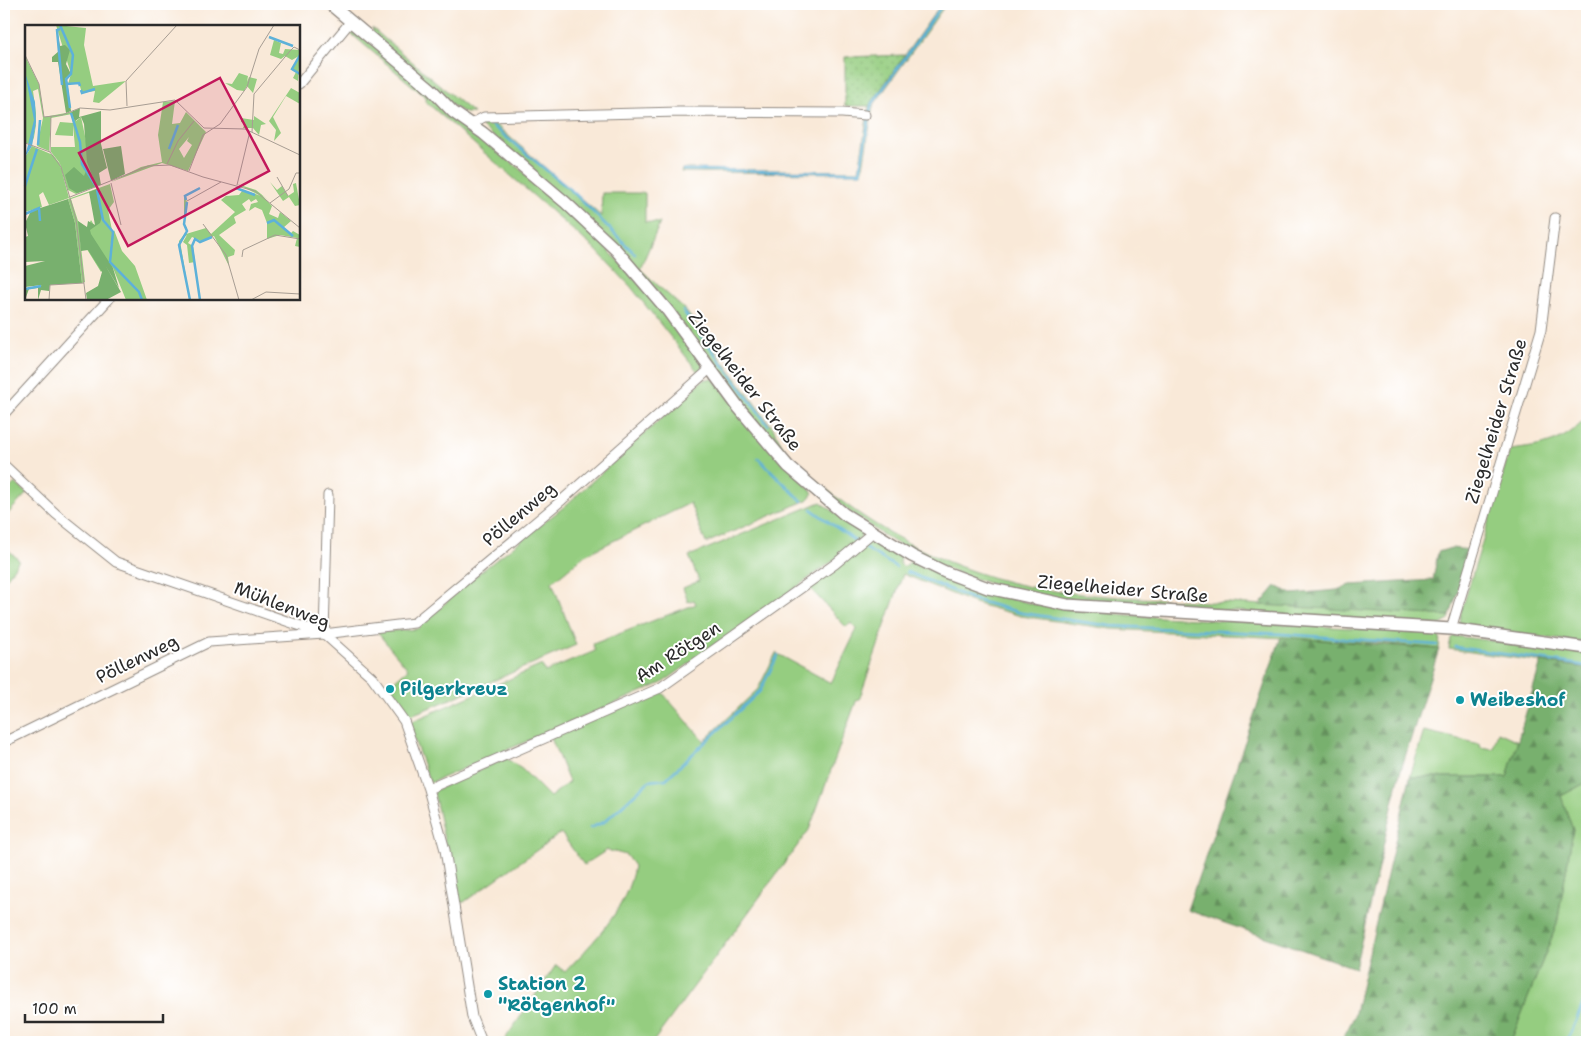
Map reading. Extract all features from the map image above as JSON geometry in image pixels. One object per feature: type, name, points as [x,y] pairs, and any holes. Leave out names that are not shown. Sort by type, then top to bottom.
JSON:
[{"type":"street","name":"Ziegelheider Straße","points":[[330,4],[432,89],[453,112],[471,124],[565,202],[616,250],[668,311],[762,436],[788,466],[821,496],[872,533],[946,572],[988,588],[1044,602],[1131,611],[1451,629],[1587,648]]},
{"type":"street","points":[[300,83],[351,21]]},
{"type":"street","points":[[471,124],[484,117],[679,112],[842,113],[865,115]]},
{"type":"street","name":"Ziegelheider Straße","points":[[1451,629],[1541,330],[1555,218]]},
{"type":"street","points":[[4,414],[108,300]]},
{"type":"street","name":"Pöllenweg","points":[[4,742],[209,642],[324,634],[414,623],[562,500],[711,368]]},
{"type":"street","name":"Mühlenweg","points":[[4,465],[56,514],[116,562],[324,634],[372,677],[404,721],[428,789],[445,850],[472,1016],[482,1042]]},
{"type":"street","points":[[324,634],[328,495]]},
{"type":"street","name":"Am Rötgen","points":[[428,789],[660,688],[835,564],[872,533]]},
{"type":"green space","points":[[941,4],[946,4],[873,106],[872,113],[868,112],[869,106]]},
{"type":"green space","points":[[372,28],[473,113],[465,113],[455,108],[373,34]]},
{"type":"green space","points":[[355,30],[541,187],[611,253],[659,306],[703,365],[699,373],[631,287],[597,251],[425,101],[427,98],[348,31]]},
{"type":"green space","points":[[905,55],[869,106],[845,106],[845,57]]},
{"type":"green space","points":[[867,118],[871,118],[862,173],[681,172],[682,169],[859,171]]},
{"type":"green space","points":[[490,120],[601,216],[602,193],[645,193],[645,222],[660,223],[640,269],[685,310],[773,428],[784,449],[779,449],[758,425],[655,289],[480,124],[482,121]]},
{"type":"green space","points":[[712,378],[813,493],[807,500],[706,543],[690,503],[585,555],[552,582],[576,645],[439,704],[411,715],[405,715],[386,688],[408,669],[377,632],[417,629],[470,580],[565,506],[703,380]]},
{"type":"green space","points":[[1587,417],[1587,643],[1467,628],[1459,624],[1510,450],[1552,442],[1570,433]]},
{"type":"green space","points":[[787,454],[843,503],[874,524],[940,558],[975,572],[1011,582],[1067,593],[1450,616],[1449,620],[1440,625],[1075,600],[1008,588],[975,579],[943,567],[880,533],[859,519],[821,488]]},
{"type":"green space","points":[[15,483],[27,493],[4,518],[4,494]]},
{"type":"green space","points":[[821,502],[862,533],[859,541],[833,561],[662,683],[430,783],[408,723],[542,665],[545,672],[595,651],[593,644],[696,604],[694,600],[688,602],[683,588],[699,581],[689,556]]},
{"type":"green space","points":[[872,539],[900,556],[900,564],[904,567],[910,562],[981,590],[1033,604],[1127,615],[1435,633],[1440,637],[1439,649],[1380,643],[1111,629],[1021,616],[974,603],[903,574],[859,700],[857,699],[809,830],[653,1042],[503,1042],[556,965],[565,972],[608,924],[624,897],[634,866],[626,855],[607,850],[584,865],[561,833],[464,902],[458,903],[434,793],[436,790],[506,758],[523,770],[550,797],[569,782],[551,738],[661,691],[704,741],[758,689],[776,653],[831,683],[857,629],[851,623],[846,627],[808,586]]},
{"type":"green space","points":[[4,546],[19,560],[4,582]]},
{"type":"green space","points":[[1451,548],[1471,550],[1450,616],[1260,605],[1276,586],[1292,594],[1337,590],[1350,585],[1433,580],[1438,552]]},
{"type":"green space","points":[[1454,636],[1587,653],[1587,668],[1449,649],[1451,638]]},
{"type":"green space","points":[[1281,637],[1439,649],[1400,773],[1355,968],[1187,910]]},
{"type":"green space","points":[[1541,662],[1587,668],[1587,782],[1561,796],[1573,830],[1557,924],[1511,1041],[1341,1042],[1354,1017],[1410,777],[1507,777]]},
{"type":"green space","points":[[1424,731],[1480,744],[1480,747],[1493,749],[1498,732],[1518,741],[1507,777],[1410,777]]},
{"type":"green space","points":[[1587,782],[1587,1042],[1480,1042],[1481,1040],[1511,1041],[1557,924],[1573,830],[1561,796]]},
{"type":"waterway","points":[[870,111],[871,106],[943,4]]},
{"type":"waterway","points":[[683,170],[860,172],[869,119]]},
{"type":"waterway","points":[[489,123],[573,192],[635,254]]},
{"type":"waterway","points":[[683,311],[768,425]]},
{"type":"waterway","points":[[758,458],[802,501]]},
{"type":"waterway","points":[[811,509],[855,541]]},
{"type":"waterway","points":[[865,548],[896,567]]},
{"type":"waterway","points":[[907,572],[975,600],[1022,613],[1111,626],[1283,634],[1437,645]]},
{"type":"waterway","points":[[1455,647],[1587,666]]},
{"type":"waterway","points":[[590,828],[604,822],[649,781],[666,779],[760,691],[778,655]]},
{"type":"waterway","points":[[1567,1042],[1587,995]]},
{"type":"place","name":"Pilgerkreuz","points":[[390,689]]},
{"type":"place","name":"Weibeshof","points":[[1460,700]]},
{"type":"place","name":"Station 2 \"Rötgenhof\"","points":[[488,994]]}]
